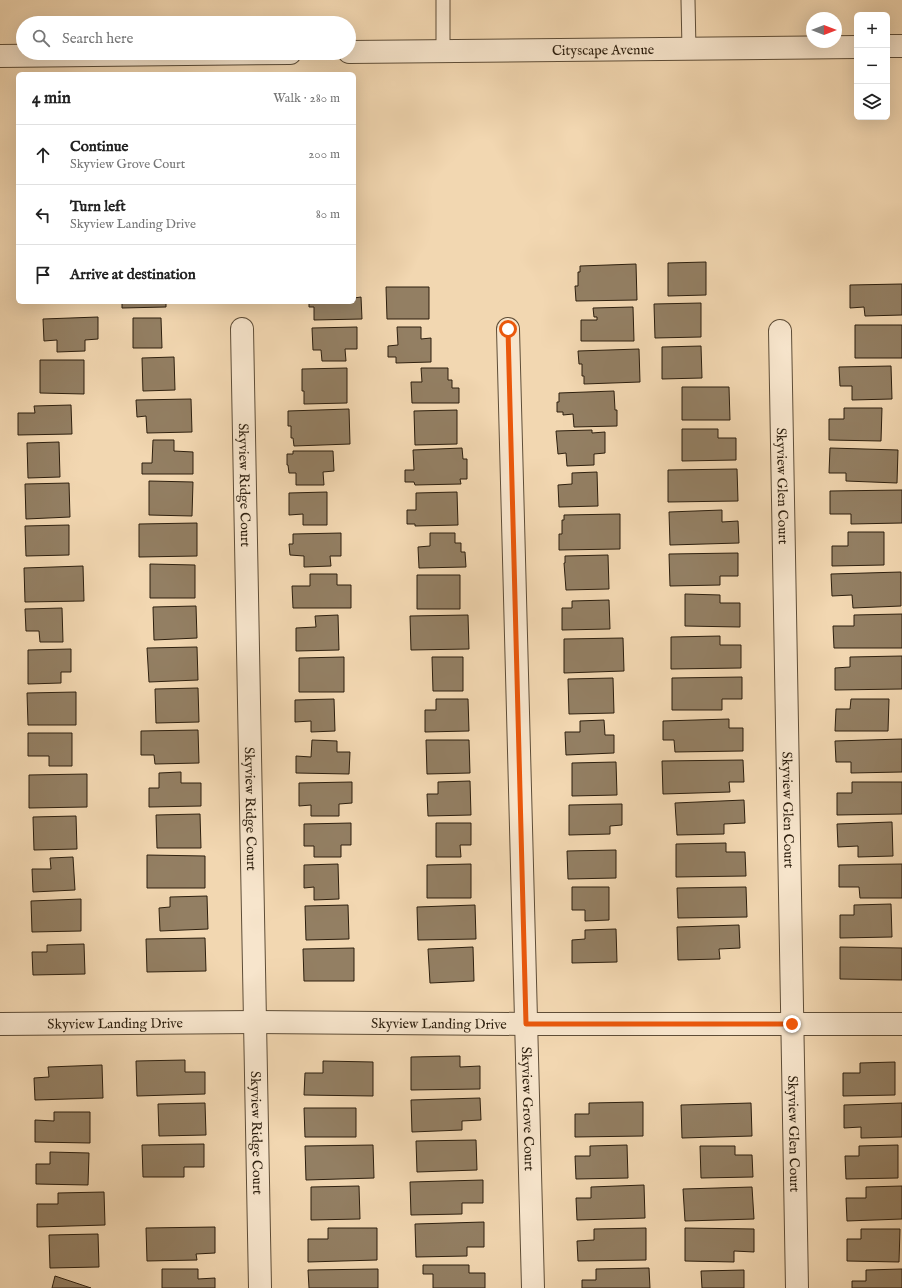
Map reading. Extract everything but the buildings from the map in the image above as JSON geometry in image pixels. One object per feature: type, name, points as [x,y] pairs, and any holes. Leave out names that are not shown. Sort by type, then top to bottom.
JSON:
[{"type":"street","points":[[890,46],[902,46]]},
{"type":"street","name":"Cityscape Avenue","points":[[356,52],[854,47]]},
{"type":"street","points":[[0,56],[16,56]]},
{"type":"street","name":"Skyview Ridge Court","points":[[242,329],[260,1288]]},
{"type":"street","name":"Skyview Grove Court","points":[[508,329],[533,1288]]},
{"type":"street","name":"Skyview Glen Court","points":[[780,331],[797,1288]]},
{"type":"street","name":"Skyview Landing Drive","points":[[0,1024],[255,1022],[902,1024]]},
{"type":"lane","points":[[443,0],[444,51]]},
{"type":"lane","points":[[688,0],[689,49]]},
{"type":"route","points":[[508,329],[526,1024],[792,1024]]}]
